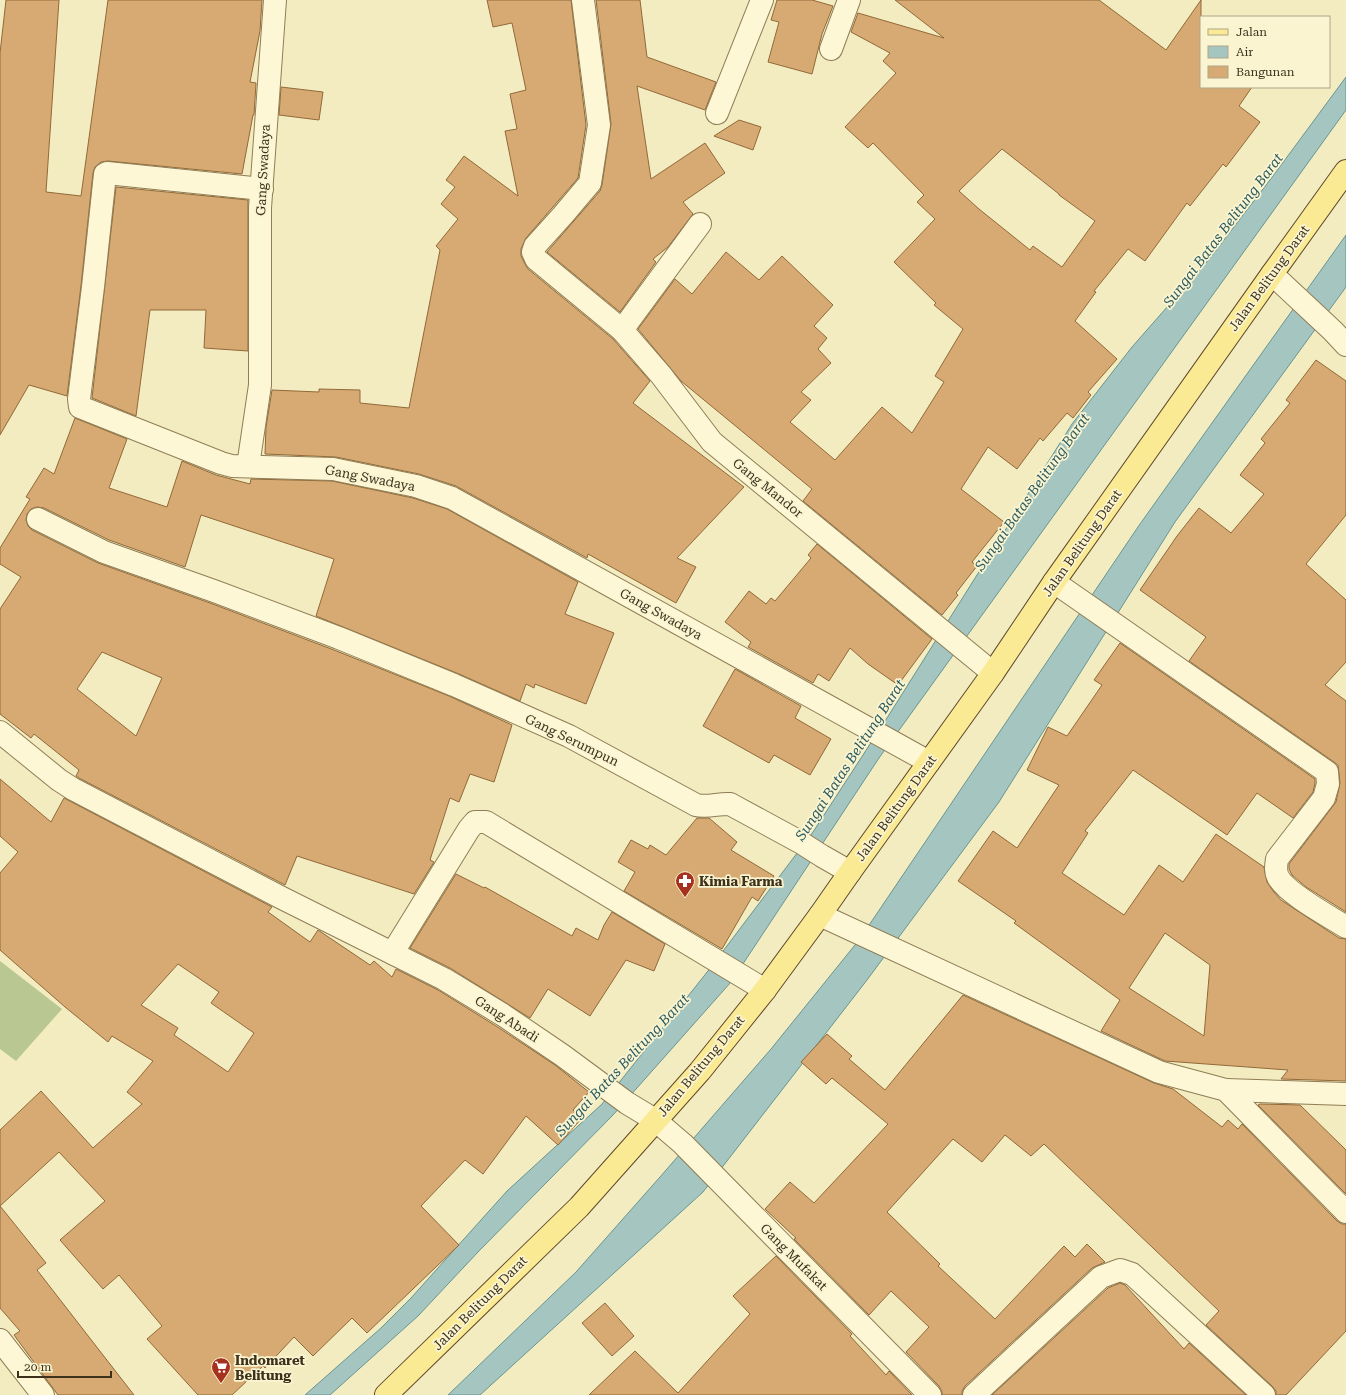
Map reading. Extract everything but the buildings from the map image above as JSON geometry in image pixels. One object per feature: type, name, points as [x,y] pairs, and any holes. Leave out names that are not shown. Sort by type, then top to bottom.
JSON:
[{"type":"main road","name":"Jalan Belitung Darat","points":[[386,1395],[579,1207],[700,1071],[765,990],[993,673],[1054,582],[1346,171]]},
{"type":"street","name":"Gang Swadaya","points":[[275,0],[260,208],[260,385],[248,466],[333,469],[416,486],[452,498],[929,762]]},
{"type":"street","name":"Gang Mandor","points":[[583,0],[599,125],[590,183],[535,246],[533,252],[536,259],[622,330],[661,375],[712,442],[993,673]]},
{"type":"street","points":[[717,113],[762,0]]},
{"type":"street","points":[[831,49],[849,0]]},
{"type":"street","points":[[248,466],[232,466],[221,463],[84,409],[80,407],[79,399],[105,174],[262,189]]},
{"type":"street","points":[[622,330],[700,224]]},
{"type":"street","points":[[1272,274],[1340,338]]},
{"type":"street","name":"Gang Serumpun","points":[[38,519],[104,552],[339,638],[454,685],[569,736],[696,805],[704,806],[730,804],[800,842],[850,872]]},
{"type":"street","points":[[1054,582],[1327,772],[1328,784],[1324,798],[1277,859],[1276,870],[1279,879],[1290,892],[1346,927]]},
{"type":"street","name":"Gang Abadi","points":[[0,732],[59,780],[73,789],[282,898],[444,979],[503,1015],[562,1055],[620,1098],[656,1120]]},
{"type":"street","points":[[394,954],[398,944],[469,829],[475,822],[486,822],[765,990]]},
{"type":"street","points":[[820,915],[1159,1072],[1226,1090],[1346,1094]]},
{"type":"street","points":[[1226,1090],[1346,1212]]},
{"type":"street","name":"Gang Mufakat","points":[[656,1120],[683,1144],[930,1395]]},
{"type":"street","points":[[974,1395],[1101,1277],[1120,1270],[1132,1274],[1264,1395]]},
{"type":"street","points":[[0,1340],[43,1395]]},
{"type":"green space","points":[[0,961],[62,1009],[16,1061],[0,1049]]},
{"type":"water","name":"Sungai Batas Belitung Barat","points":[[1346,77],[1346,110],[879,758],[731,982],[613,1115],[479,1251],[418,1316],[330,1395],[305,1395],[381,1328],[411,1298],[507,1191],[602,1104],[708,971],[813,832],[887,718],[1072,424],[1132,347],[1211,257]]},
{"type":"water","points":[[1346,235],[1346,287],[1175,522],[999,802],[867,980],[703,1192],[480,1395],[448,1395],[576,1272],[771,1049],[859,940],[1140,524]]},
{"type":"place","name":"Kimia Farma","points":[[685,898]]},
{"type":"place","name":"Indomaret Belitung","points":[[221,1384]]}]
